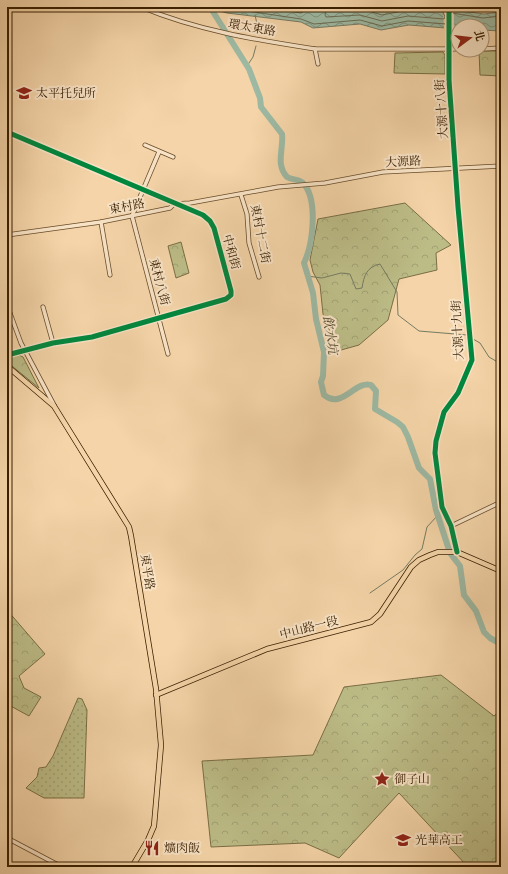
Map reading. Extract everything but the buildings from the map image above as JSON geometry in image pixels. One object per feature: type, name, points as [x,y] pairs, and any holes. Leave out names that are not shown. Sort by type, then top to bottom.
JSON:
[{"type":"main road","points":[[7,366],[54,406]]},
{"type":"main road","name":"東平路","points":[[54,406],[129,527],[156,695],[161,745],[154,826],[148,840],[132,867]]},
{"type":"main road","name":"中山路一段","points":[[156,695],[267,649],[371,622],[380,614],[414,564],[424,557],[441,552],[457,552]]},
{"type":"main road","points":[[457,552],[501,571]]},
{"type":"street","name":"環太東路","points":[[140,7],[178,22],[230,35],[315,50],[449,49]]},
{"type":"street","name":"大源十八街","points":[[449,7],[449,80],[456,168]]},
{"type":"street","points":[[490,49],[501,48]]},
{"type":"street","points":[[315,50],[318,64]]},
{"type":"street","name":"中和街","points":[[7,132],[203,215],[210,221],[217,236],[231,295],[226,299],[89,338],[53,343],[7,355]]},
{"type":"street","points":[[145,146],[173,157]]},
{"type":"street","points":[[132,216],[159,152]]},
{"type":"street","name":"大源路","points":[[297,185],[325,183],[383,172],[501,166]]},
{"type":"street","name":"大源十九街","points":[[456,168],[472,360],[458,394],[444,412],[436,442],[436,462],[441,486],[442,507],[451,526],[457,552]]},
{"type":"street","name":"東村路","points":[[7,235],[101,222],[170,208],[174,204],[297,185]]},
{"type":"street","name":"東村十二街","points":[[240,195],[247,214],[249,243],[259,277]]},
{"type":"street","name":"東村八街","points":[[132,216],[168,354]]},
{"type":"street","points":[[101,222],[110,275]]},
{"type":"street","name":"東平路","points":[[7,305],[25,351],[54,406]]},
{"type":"street","points":[[43,308],[53,343]]},
{"type":"street","points":[[451,526],[501,502]]},
{"type":"street","points":[[7,838],[62,867]]},
{"type":"green space","points":[[490,51],[501,51],[501,76],[480,75],[479,58],[490,58]]},
{"type":"green space","points":[[443,52],[445,55],[445,74],[394,73],[395,53]]},
{"type":"green space","points":[[405,203],[451,245],[436,253],[437,270],[399,279],[388,320],[359,345],[334,352],[334,342],[323,314],[320,285],[313,272],[310,260],[318,219]]},
{"type":"green space","points":[[181,242],[189,273],[176,278],[168,246]]},
{"type":"green space","points":[[19,355],[23,357],[39,388],[7,362],[7,358]]},
{"type":"green space","points":[[7,610],[45,654],[19,676],[24,688],[41,697],[29,716],[7,704]]},
{"type":"green space","points":[[441,675],[494,716],[501,710],[501,867],[468,867],[399,793],[339,858],[305,843],[211,847],[202,761],[313,755],[344,687]]},
{"type":"green space","points":[[78,698],[82,699],[87,710],[84,798],[44,798],[26,788],[37,777],[39,768],[46,767],[53,756]]},
{"type":"water","points":[[205,7],[307,7],[316,10],[320,7],[362,7],[366,9],[370,7],[432,7],[484,14],[501,12],[501,31],[490,30],[490,18],[450,18],[450,28],[409,25],[381,30],[360,24],[313,28],[301,22],[227,13]]},
{"type":"pier","points":[[443,7],[454,7],[454,18],[450,18],[450,30],[444,30]]},
{"type":"waterway","name":"飲水坑","points":[[210,7],[249,69],[260,98],[261,107],[282,134],[281,167],[283,172],[287,177],[303,182],[311,201],[313,211],[312,234],[304,263],[313,293],[316,319],[324,352],[323,376],[321,382],[324,395],[331,399],[337,399],[359,387],[371,385],[376,391],[375,409],[403,427],[419,468],[430,479],[436,510],[450,553],[460,566],[464,595],[476,611],[484,632],[490,638],[501,644]]},
{"type":"waterway","points":[[255,15],[259,33]]},
{"type":"waterway","points":[[247,66],[253,57],[256,46]]},
{"type":"waterway","points":[[307,276],[322,278],[341,273],[350,274],[356,289],[362,288],[365,275],[369,269],[380,264],[397,292],[398,315],[419,331],[467,335]]},
{"type":"waterway","points":[[473,339],[480,343],[489,357],[501,364]]},
{"type":"waterway","points":[[370,593],[403,570],[422,549],[427,527],[438,515]]},
{"type":"cycle path","points":[[449,7],[449,80],[458,207],[472,360],[458,393],[444,412],[436,441],[435,453],[442,507],[451,526],[457,552]]},
{"type":"cycle path","points":[[7,132],[203,215],[210,221],[214,228],[231,291],[231,295],[226,299],[92,337],[53,343],[7,355]]},
{"type":"place","name":"太平托兒所","points":[[24,93]]},
{"type":"place","name":"御子山","points":[[382,779]]},
{"type":"place","name":"光華高工","points":[[403,840]]},
{"type":"place","name":"爌肉飯","points":[[152,848]]}]
